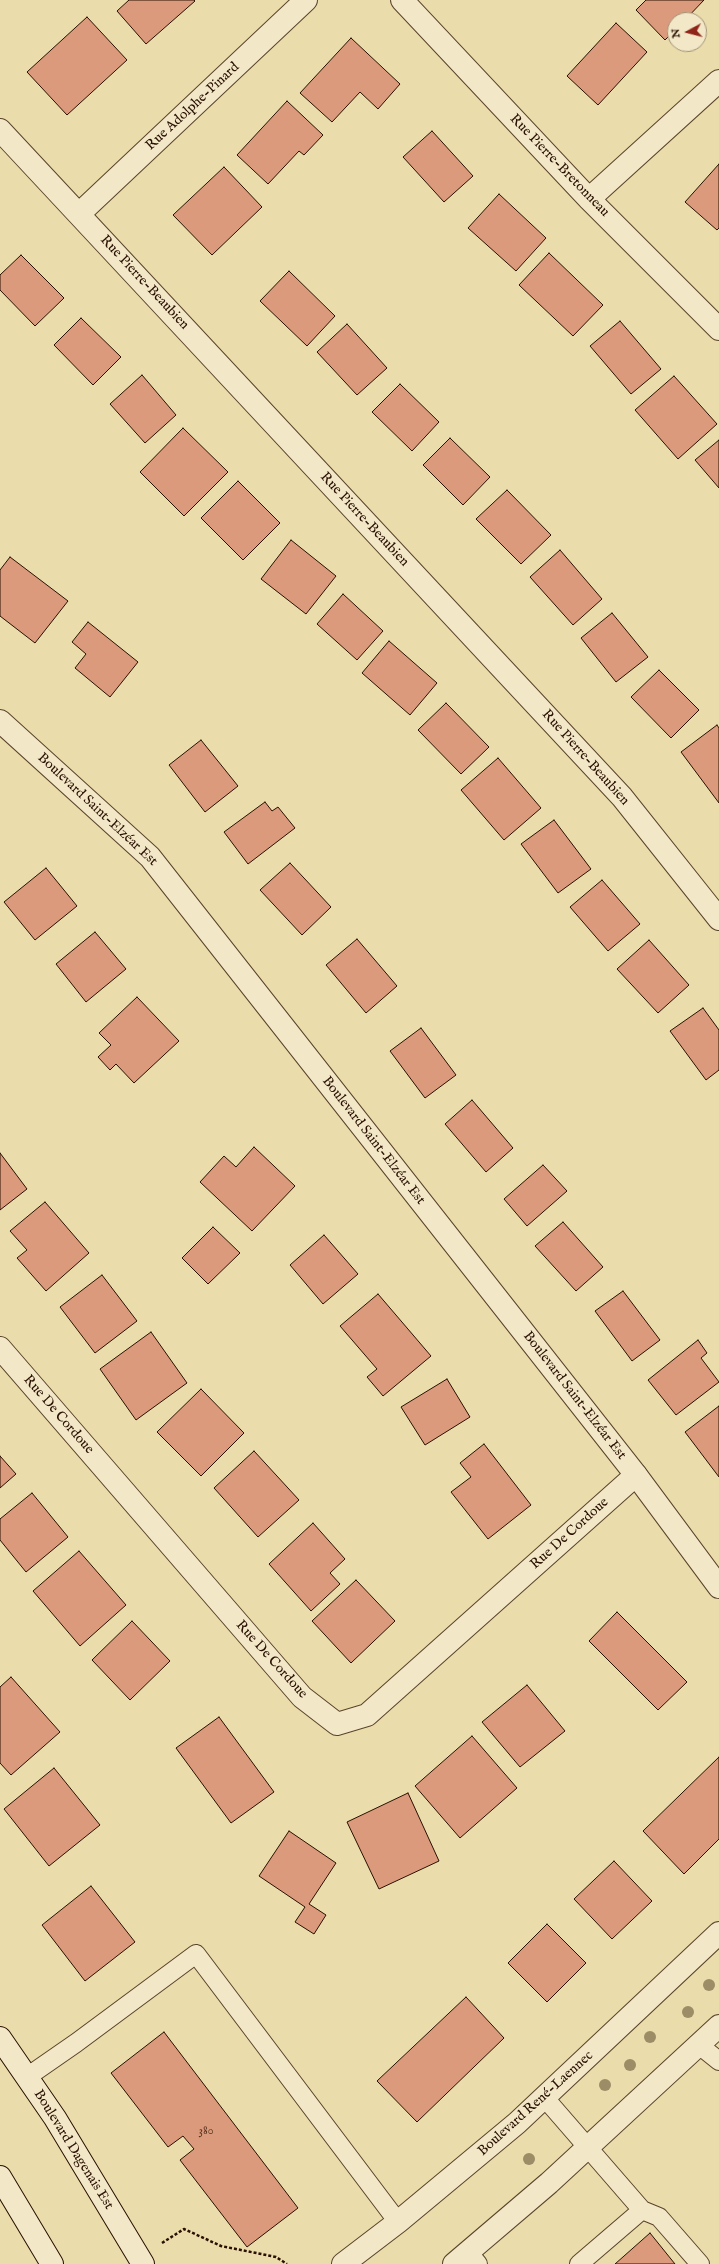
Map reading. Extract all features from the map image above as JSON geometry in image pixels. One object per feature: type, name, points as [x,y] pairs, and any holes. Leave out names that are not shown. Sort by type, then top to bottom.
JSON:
[{"type":"street","name":"Rue Adolphe-Pinard","points":[[79,214],[306,0]]},
{"type":"street","name":"Rue Pierre-Bretonneau","points":[[402,0],[589,199],[719,329]]},
{"type":"street","points":[[589,199],[719,81]]},
{"type":"street","name":"Rue Pierre-Beaubien","points":[[0,130],[622,797],[719,919]]},
{"type":"street","name":"Boulevard Saint-Elzéar Est","points":[[0,721],[150,857],[636,1475],[719,1587]]},
{"type":"street","name":"Rue De Cordoue","points":[[0,1348],[302,1697],[337,1724],[367,1715],[636,1475]]},
{"type":"street","name":"Boulevard René-Laennec","points":[[343,2264],[398,2222],[492,2145],[719,1933]]},
{"type":"street","points":[[467,2260],[512,2216],[589,2147],[719,2026]]},
{"type":"street","name":"Boulevard Dagenais Est","points":[[0,2038],[27,2077],[143,2264]]},
{"type":"street","points":[[0,2177],[52,2264]]},
{"type":"lane","points":[[27,2077],[76,2044],[196,1954],[398,2222]]},
{"type":"lane","points":[[699,2045],[719,2061]]},
{"type":"lane","points":[[544,2097],[589,2147],[642,2210],[659,2217],[700,2264]]},
{"type":"lane","points":[[579,2264],[642,2210]]},
{"type":"path","points":[[184,2229],[221,2246],[276,2257],[287,2264]]},
{"type":"building","points":[[129,0],[195,1],[146,44],[117,11]]},
{"type":"building","points":[[646,0],[704,0],[693,12],[667,12],[667,38],[665,40],[636,10]]},
{"type":"building","points":[[87,17],[127,60],[67,115],[27,72]]},
{"type":"building","points":[[616,23],[647,52],[598,105],[567,76]]},
{"type":"building","points":[[351,38],[400,84],[378,109],[360,92],[332,122],[300,93]]},
{"type":"building","points":[[287,101],[323,135],[304,155],[299,151],[268,184],[237,155]]},
{"type":"building","points":[[432,131],[473,176],[444,202],[403,157]]},
{"type":"building","points":[[719,164],[719,228],[717,230],[685,202]]},
{"type":"building","points":[[224,167],[262,207],[212,255],[173,215]]},
{"type":"building","points":[[499,194],[546,238],[516,271],[468,228]]},
{"type":"building","points":[[549,253],[603,305],[573,336],[519,285]]},
{"type":"building","points":[[21,255],[64,298],[35,326],[0,290],[0,275]]},
{"type":"building","points":[[289,271],[335,316],[307,346],[260,301]]},
{"type":"building","points":[[81,318],[121,357],[93,385],[54,345]]},
{"type":"building","points":[[620,321],[661,369],[631,394],[590,346]]},
{"type":"building","points":[[347,324],[387,368],[357,395],[317,352]]},
{"type":"building","points":[[142,375],[176,415],[145,443],[110,404]]},
{"type":"building","points":[[674,376],[717,424],[678,459],[635,410]]},
{"type":"building","points":[[400,384],[439,422],[412,451],[372,412]]},
{"type":"building","points":[[183,428],[228,472],[184,516],[140,472]]},
{"type":"building","points":[[450,438],[490,477],[463,505],[423,465]]},
{"type":"building","points":[[719,440],[719,488],[695,460]]},
{"type":"building","points":[[238,481],[280,523],[243,560],[201,518]]},
{"type":"building","points":[[507,490],[551,535],[521,564],[476,519]]},
{"type":"building","points":[[291,540],[336,576],[306,614],[261,579]]},
{"type":"building","points":[[560,550],[602,599],[573,625],[530,577]]},
{"type":"building","points":[[10,557],[68,601],[35,643],[0,616],[0,570]]},
{"type":"building","points":[[343,594],[383,631],[357,660],[317,624]]},
{"type":"building","points":[[612,613],[648,657],[616,682],[581,638]]},
{"type":"building","points":[[88,622],[138,662],[110,697],[75,668],[86,654],[72,642]]},
{"type":"building","points":[[389,641],[437,683],[410,715],[362,673]]},
{"type":"building","points":[[659,670],[699,710],[671,738],[631,697]]},
{"type":"building","points":[[446,703],[489,747],[461,774],[418,730]]},
{"type":"building","points":[[717,725],[719,728],[719,803],[681,752]]},
{"type":"building","points":[[201,740],[238,786],[205,812],[169,765]]},
{"type":"building","points":[[498,758],[541,808],[504,840],[461,790]]},
{"type":"building","points":[[265,802],[272,811],[278,807],[295,828],[248,864],[224,832]]},
{"type":"building","points":[[554,820],[591,869],[558,893],[521,844]]},
{"type":"building","points":[[290,863],[331,907],[302,935],[260,890]]},
{"type":"building","points":[[46,868],[77,906],[35,940],[4,902]]},
{"type":"building","points":[[602,880],[640,924],[608,951],[570,907]]},
{"type":"building","points":[[95,932],[126,969],[86,1002],[56,964]]},
{"type":"building","points":[[357,939],[397,986],[366,1013],[326,965]]},
{"type":"building","points":[[649,940],[689,985],[658,1013],[617,969]]},
{"type":"building","points":[[137,997],[179,1041],[134,1083],[116,1064],[110,1070],[98,1057],[111,1045],[99,1033]]},
{"type":"building","points":[[703,1008],[719,1030],[719,1070],[706,1080],[670,1031]]},
{"type":"building","points":[[421,1028],[456,1075],[425,1098],[390,1051]]},
{"type":"building","points":[[472,1100],[513,1148],[486,1172],[445,1124]]},
{"type":"building","points":[[254,1147],[295,1186],[252,1231],[200,1182],[224,1156],[236,1167]]},
{"type":"building","points":[[0,1153],[27,1189],[0,1210]]},
{"type":"building","points":[[543,1165],[567,1191],[527,1226],[504,1199]]},
{"type":"building","points":[[45,1202],[89,1253],[46,1291],[17,1258],[27,1250],[10,1231]]},
{"type":"building","points":[[563,1222],[603,1267],[576,1291],[535,1246]]},
{"type":"building","points":[[213,1227],[240,1253],[208,1284],[182,1258]]},
{"type":"building","points":[[324,1235],[358,1274],[323,1304],[290,1265]]},
{"type":"building","points":[[102,1275],[137,1321],[95,1353],[60,1307]]},
{"type":"building","points":[[623,1291],[660,1340],[632,1361],[595,1311]]},
{"type":"building","points":[[378,1294],[431,1356],[383,1396],[367,1377],[377,1369],[340,1326]]},
{"type":"building","points":[[151,1332],[187,1383],[136,1420],[100,1369]]},
{"type":"building","points":[[698,1340],[707,1353],[701,1358],[719,1382],[676,1415],[648,1380]]},
{"type":"building","points":[[447,1379],[470,1417],[425,1445],[401,1407]]},
{"type":"building","points":[[201,1389],[244,1433],[201,1476],[157,1432]]},
{"type":"building","points":[[719,1406],[719,1477],[685,1432]]},
{"type":"building","points":[[484,1444],[531,1505],[488,1539],[451,1492],[471,1477],[460,1463]]},
{"type":"building","points":[[254,1451],[299,1500],[258,1537],[214,1488]]},
{"type":"building","points":[[0,1456],[16,1474],[0,1488]]},
{"type":"building","points":[[32,1493],[68,1537],[26,1572],[0,1540],[0,1519]]},
{"type":"building","points":[[313,1523],[345,1559],[330,1573],[340,1584],[311,1611],[269,1564]]},
{"type":"building","points":[[79,1551],[126,1605],[80,1646],[33,1591]]},
{"type":"building","points":[[356,1580],[395,1621],[351,1663],[312,1621]]},
{"type":"building","points":[[617,1612],[687,1682],[658,1710],[589,1641]]},
{"type":"building","points":[[132,1621],[170,1661],[130,1700],[92,1660]]},
{"type":"building","points":[[11,1677],[60,1732],[11,1775],[0,1763],[0,1687]]},
{"type":"building","points":[[527,1685],[565,1731],[520,1767],[482,1722]]},
{"type":"building","points":[[219,1717],[274,1792],[231,1823],[176,1748]]},
{"type":"building","points":[[472,1736],[517,1788],[460,1838],[415,1786]]},
{"type":"building","points":[[719,1757],[719,1839],[684,1874],[643,1831]]},
{"type":"building","points":[[54,1768],[100,1825],[49,1866],[4,1809]]},
{"type":"building","points":[[408,1793],[439,1861],[379,1889],[347,1822]]},
{"type":"building","points":[[289,1831],[336,1863],[309,1904],[326,1915],[314,1934],[295,1922],[305,1907],[259,1876]]},
{"type":"building","points":[[614,1861],[652,1901],[612,1939],[574,1899]]},
{"type":"building","points":[[91,1886],[135,1942],[85,1981],[42,1925]]},
{"type":"building","points":[[547,1924],[586,1963],[547,2002],[508,1963]]},
{"type":"building","points":[[466,1997],[504,2038],[417,2122],[377,2081]]},
{"type":"building","points":[[164,2032],[298,2208],[247,2247],[180,2160],[194,2149],[183,2136],[168,2147],[111,2073]]},
{"type":"building","points":[[650,2233],[675,2264],[615,2264]]}]
